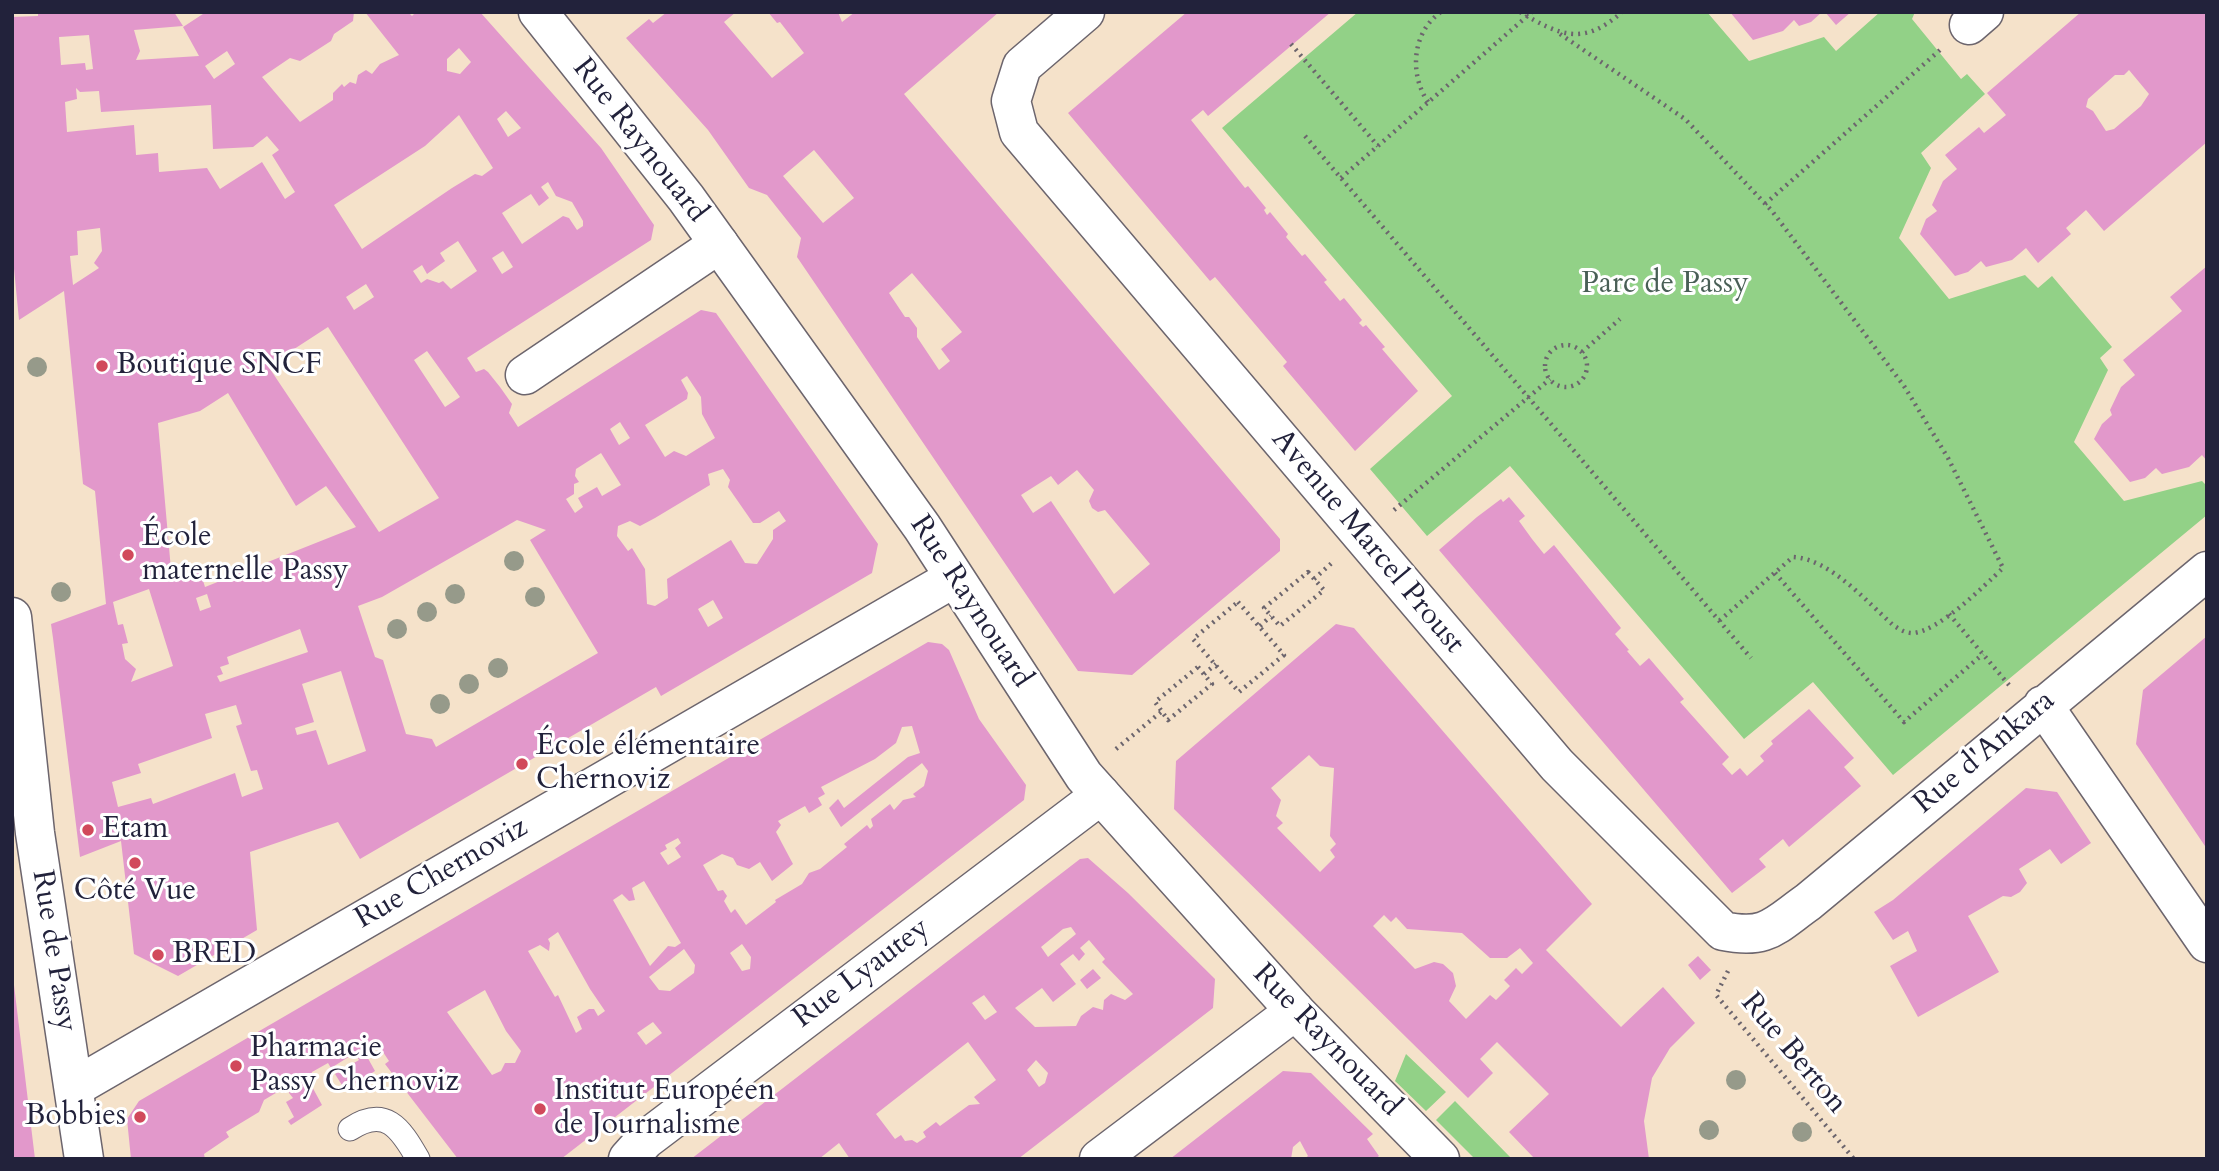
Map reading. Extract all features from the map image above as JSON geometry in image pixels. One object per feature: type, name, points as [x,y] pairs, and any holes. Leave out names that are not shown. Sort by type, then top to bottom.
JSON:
[{"type":"street","name":"Rue Raynouard","points":[[538,12],[719,244],[922,527],[1092,785],[1295,1012],[1440,1159]]},
{"type":"street","name":"Avenue Marcel Proust","points":[[1085,12],[1022,66],[1011,101],[1019,132],[1557,765],[1700,912],[1723,931],[1755,935]]},
{"type":"street","points":[[525,374],[719,244]]},
{"type":"street","name":"Rue d'Ankara","points":[[1755,935],[1808,902],[2207,571]]},
{"type":"street","name":"Rue Chernoviz","points":[[75,1087],[954,578]]},
{"type":"street","name":"Rue de Passy","points":[[12,617],[23,835],[75,1087],[84,1159]]},
{"type":"street","points":[[2038,709],[2207,943]]},
{"type":"street","name":"Rue Lyautey","points":[[628,1159],[645,1140],[1092,785]]},
{"type":"street","points":[[1099,1159],[1295,1012]]},
{"type":"lane","points":[[350,1129],[367,1118],[379,1117],[393,1125],[418,1159]]},
{"type":"path","points":[[1428,102],[1417,82],[1416,54],[1422,33],[1441,12]]},
{"type":"path","points":[[1520,12],[1529,14],[1560,34],[1685,119],[1714,146],[1765,204],[1805,252],[1904,386],[1948,458],[2003,568],[1940,623],[1915,633],[1903,632],[1848,586],[1807,558],[1793,557],[1719,621]]},
{"type":"path","points":[[1560,34],[1594,32],[1622,12]]},
{"type":"path","points":[[1341,178],[1529,14]]},
{"type":"path","points":[[1291,44],[1378,146]]},
{"type":"path","points":[[1765,204],[1932,57]]},
{"type":"path","points":[[1305,136],[1526,398],[1751,658]]},
{"type":"path","points":[[1582,352],[1620,319]]},
{"type":"path","points":[[1571,345],[1582,352],[1587,363],[1582,381],[1569,387],[1550,379],[1545,368],[1546,358],[1555,348],[1571,345]]},
{"type":"path","points":[[1399,505],[1550,379]]},
{"type":"path","points":[[1308,572],[1324,590],[1280,626],[1271,616],[1264,608],[1308,572]]},
{"type":"path","points":[[1775,573],[1904,722],[1983,654]]},
{"type":"path","points":[[1238,602],[1284,655],[1239,692],[1216,664],[1193,639],[1238,602]]},
{"type":"path","points":[[1949,614],[1983,654],[2038,709]]},
{"type":"path","points":[[1260,626],[1271,616]]},
{"type":"path","points":[[1204,674],[1216,664]]},
{"type":"path","points":[[1198,667],[1212,684],[1168,720],[1161,712],[1155,702],[1198,667]]},
{"type":"path","points":[[1092,785],[1161,712]]},
{"type":"path","name":"Rue Berton","points":[[1755,935],[1716,995],[1854,1159]]},
{"type":"green space","name":"Parc de Passy","points":[[1358,12],[1707,12],[1749,61],[1824,37],[1836,51],[1880,12],[1915,12],[1912,19],[1961,79],[1967,74],[1985,94],[1921,153],[1931,168],[1899,238],[1949,299],[2025,275],[2038,288],[2052,276],[2112,347],[2100,358],[2108,370],[2074,442],[2124,501],[2202,481],[2207,486],[2207,515],[1893,775],[1813,682],[1744,739],[1510,466],[1427,536],[1370,469],[1452,396],[1222,128]]},
{"type":"green space","points":[[1406,1054],[1446,1092],[1426,1111],[1395,1081]]},
{"type":"green space","points":[[1455,1101],[1512,1159],[1475,1159],[1436,1120]]},
{"type":"building","points":[[38,12],[174,12],[183,26],[134,30],[140,51],[136,60],[199,56],[183,27],[206,12],[354,12],[353,21],[334,34],[331,41],[300,61],[290,58],[262,77],[300,122],[333,100],[333,93],[342,84],[344,87],[350,82],[356,84],[358,75],[366,70],[372,74],[380,64],[399,55],[365,12],[408,12],[412,16],[416,12],[480,12],[601,148],[654,225],[651,240],[467,358],[476,372],[484,369],[500,387],[512,404],[509,413],[518,427],[701,310],[716,313],[878,544],[872,573],[661,696],[656,687],[360,859],[338,822],[250,852],[257,930],[178,976],[134,954],[121,841],[80,857],[51,624],[106,604],[95,491],[83,484],[64,291],[19,320],[12,248],[12,17],[38,16]],"holes":[[[89,35],[93,69],[86,70],[85,63],[61,65],[59,37]],[[459,48],[471,62],[460,74],[447,71],[447,59]],[[227,51],[235,64],[214,79],[205,66]],[[76,88],[80,92],[99,91],[101,112],[211,105],[213,149],[253,147],[267,136],[279,150],[272,155],[295,192],[285,199],[262,162],[220,189],[207,168],[159,172],[158,153],[136,155],[134,125],[67,132],[65,102],[77,99]],[[506,111],[521,128],[508,137],[497,119]],[[459,115],[493,168],[482,176],[475,174],[452,188],[362,249],[334,205],[425,146]],[[548,182],[556,196],[572,202],[583,226],[577,230],[569,218],[563,216],[522,244],[502,213],[531,194],[539,206],[549,198],[541,187]],[[100,228],[102,251],[94,263],[99,268],[73,285],[70,256],[78,255],[77,231]],[[458,241],[477,271],[451,289],[443,281],[439,283],[427,279],[421,283],[413,271],[422,265],[427,274],[445,261],[440,253]],[[503,251],[513,267],[502,274],[492,258]],[[366,284],[374,297],[354,310],[346,297]],[[328,327],[439,498],[379,532],[268,366]],[[427,351],[460,397],[445,407],[414,360]],[[687,376],[701,397],[702,414],[715,438],[686,456],[674,451],[665,457],[645,425],[687,399],[688,393],[681,380]],[[228,393],[296,506],[326,486],[356,527],[205,587],[200,571],[172,581],[158,423],[200,411]],[[620,422],[630,438],[619,445],[610,429]],[[601,453],[621,485],[602,496],[597,487],[578,498],[583,507],[575,513],[566,499],[574,494],[574,484],[579,482],[575,476],[576,469]],[[723,469],[730,480],[728,487],[753,523],[760,523],[779,511],[786,521],[773,530],[773,539],[757,564],[745,563],[731,540],[667,579],[668,598],[655,606],[647,604],[645,569],[632,548],[628,551],[617,536],[618,526],[630,521],[640,526],[710,485],[708,474]],[[517,520],[546,530],[530,540],[598,653],[436,747],[432,739],[406,734],[383,660],[375,657],[358,606],[382,597]],[[149,589],[173,666],[131,682],[136,669],[125,659],[122,644],[128,643],[123,624],[118,625],[113,602]],[[207,594],[211,607],[200,611],[196,598]],[[713,600],[723,618],[708,627],[698,609]],[[300,629],[308,652],[220,682],[217,676],[223,674],[220,667],[229,664],[227,657]],[[341,671],[366,751],[328,765],[316,730],[297,735],[295,728],[314,722],[302,684]],[[236,705],[242,724],[236,726],[251,771],[257,770],[263,789],[242,797],[235,773],[153,804],[151,798],[118,807],[112,782],[141,773],[138,764],[212,738],[205,714]]]},
{"type":"building","points":[[667,12],[736,12],[724,22],[772,78],[804,53],[780,22],[777,23],[768,12],[838,12],[842,22],[855,12],[999,12],[904,94],[1280,539],[1280,551],[1132,675],[1078,671],[797,257],[801,238],[767,195],[749,188],[708,130],[626,38],[649,19],[653,23]],"holes":[[[814,150],[854,198],[823,223],[783,176]],[[912,273],[962,332],[941,349],[950,361],[939,370],[917,337],[917,328],[909,317],[905,317],[889,293]],[[1077,470],[1094,490],[1089,501],[1092,508],[1098,512],[1105,510],[1150,564],[1114,594],[1051,501],[1033,513],[1021,495],[1051,476],[1058,485]]]},
{"type":"building","points":[[1187,12],[1331,12],[1208,116],[1203,110],[1191,120],[1245,188],[1248,186],[1266,208],[1264,210],[1267,215],[1270,212],[1288,234],[1286,237],[1327,280],[1324,282],[1340,301],[1344,298],[1362,320],[1359,323],[1363,327],[1366,325],[1385,347],[1382,349],[1418,391],[1355,451],[1283,366],[1287,362],[1215,277],[1210,281],[1068,113]]},
{"type":"building","points":[[1730,12],[1822,12],[1811,22],[1799,26],[1794,20],[1783,31],[1753,40]]},
{"type":"building","points":[[1825,12],[1851,12],[1836,25]]},
{"type":"building","points":[[2081,12],[2207,12],[2207,142],[2104,231],[2086,210],[2066,228],[2071,234],[2038,263],[2026,248],[2012,260],[1986,267],[1981,261],[1968,272],[1955,276],[1920,234],[1926,219],[1937,211],[1932,205],[1943,181],[1957,169],[1945,155],[1979,127],[1984,133],[2006,115],[1987,93]],"holes":[[[2129,70],[2149,94],[2141,106],[2114,129],[2106,131],[2093,111],[2086,107],[2088,99],[2115,75],[2124,75]]]},
{"type":"building","points":[[2207,266],[2207,461],[2202,455],[2189,467],[2162,474],[2156,468],[2145,478],[2130,482],[2094,439],[2102,424],[2112,415],[2110,410],[2121,387],[2135,375],[2123,360],[2182,311],[2170,297]]},
{"type":"building","points":[[1509,497],[1525,516],[1519,521],[1544,554],[1554,545],[1621,628],[1615,634],[1629,650],[1627,651],[1640,666],[1649,658],[1684,699],[1680,702],[1729,757],[1722,764],[1732,775],[1740,768],[1747,776],[1764,761],[1760,756],[1773,744],[1771,741],[1809,709],[1854,758],[1844,767],[1861,786],[1789,847],[1783,839],[1759,859],[1766,867],[1732,893],[1439,550],[1477,517],[1501,499],[1503,502]]},
{"type":"building","points":[[1336,624],[1354,628],[1592,904],[1546,950],[1621,1027],[1663,987],[1695,1023],[1670,1048],[1652,1078],[1644,1121],[1649,1159],[1535,1159],[1509,1132],[1549,1094],[1497,1042],[1480,1059],[1493,1073],[1468,1098],[1174,809],[1176,761]],"holes":[[[1309,755],[1320,766],[1334,768],[1330,836],[1336,844],[1330,850],[1335,857],[1320,872],[1277,828],[1283,823],[1276,816],[1281,800],[1271,788]],[[1384,915],[1391,922],[1396,917],[1407,929],[1462,933],[1490,958],[1507,958],[1520,948],[1533,963],[1522,974],[1516,968],[1504,980],[1510,986],[1496,1000],[1490,995],[1466,1019],[1449,1001],[1456,986],[1453,973],[1443,964],[1434,962],[1415,969],[1373,926]]]},
{"type":"building","points":[[2207,636],[2207,849],[2136,744],[2143,690]]},
{"type":"building","points":[[928,642],[942,644],[949,650],[979,719],[1026,785],[1024,800],[561,1159],[458,1159],[385,1064],[389,1061],[379,1046],[371,1044],[371,1050],[365,1053],[375,1071],[345,1090],[335,1074],[359,1060],[355,1053],[331,1068],[328,1063],[312,1072],[309,1081],[322,1105],[291,1125],[288,1121],[294,1117],[286,1102],[293,1098],[289,1093],[291,1084],[264,1100],[259,1112],[226,1132],[229,1137],[204,1154],[205,1159],[131,1159],[127,1119],[139,1101]],"holes":[[[912,726],[920,753],[908,757],[844,808],[838,799],[829,808],[841,827],[922,763],[928,771],[924,786],[913,794],[916,797],[903,800],[894,810],[890,804],[871,819],[873,826],[870,829],[867,825],[844,844],[847,847],[820,869],[809,873],[802,884],[775,900],[776,902],[746,925],[735,909],[731,913],[724,901],[727,896],[723,890],[718,891],[703,865],[722,854],[733,858],[737,865],[749,869],[760,862],[772,881],[793,864],[776,832],[781,825],[778,821],[805,806],[809,813],[822,805],[818,798],[825,794],[821,787],[875,759],[896,743],[902,727]],[[678,838],[681,843],[675,848],[681,857],[668,865],[660,853],[667,849],[665,845]],[[644,881],[681,943],[675,947],[668,946],[650,966],[613,900],[622,894],[629,901],[635,900],[632,888]],[[558,932],[605,1011],[598,1016],[594,1009],[589,1009],[577,1017],[582,1029],[576,1033],[558,995],[555,997],[528,951],[540,945],[549,951],[548,939]],[[742,944],[751,957],[750,969],[742,971],[730,953]],[[684,949],[695,965],[694,973],[670,991],[659,990],[649,977]],[[485,990],[506,1031],[521,1051],[515,1063],[505,1063],[501,1071],[492,1075],[447,1012]],[[653,1022],[662,1033],[646,1045],[637,1033]]]},
{"type":"building","points":[[2026,788],[2057,792],[2091,843],[2061,864],[2050,849],[2019,869],[2027,883],[2020,892],[2011,897],[2003,896],[1968,916],[1999,972],[1918,1017],[1890,966],[1917,951],[1908,931],[1893,940],[1874,912],[1893,900]]},
{"type":"building","points":[[1088,858],[1128,893],[1215,979],[1213,1008],[1018,1159],[850,1159],[839,1143],[819,1159],[691,1159],[1080,859]],"holes":[[[1071,927],[1076,934],[1048,957],[1041,947],[1063,929]],[[1089,940],[1105,959],[1102,962],[1133,994],[1125,1000],[1111,994],[1104,1000],[1103,1010],[1093,1007],[1081,1016],[1076,1026],[1035,1027],[1015,1008],[1042,988],[1053,1002],[1076,984],[1060,964],[1073,954],[1079,961],[1085,954],[1080,948]],[[984,995],[997,1012],[985,1020],[972,1003]],[[968,1042],[996,1080],[974,1097],[980,1104],[969,1105],[940,1126],[936,1122],[923,1132],[926,1137],[917,1143],[912,1140],[905,1141],[901,1135],[895,1139],[876,1114]],[[1036,1060],[1048,1073],[1045,1083],[1039,1087],[1027,1070]]]},
{"type":"building","points":[[1698,956],[1711,970],[1700,980],[1688,965]]},
{"type":"building","points":[[1093,969],[1101,978],[1087,989],[1080,980]]},
{"type":"building","points":[[14,985],[35,1159],[12,1159]]},
{"type":"building","points":[[1283,1071],[1311,1073],[1373,1134],[1367,1139],[1379,1156],[1375,1159],[1304,1159],[1308,1156],[1300,1141],[1293,1147],[1291,1159],[1170,1159]]},
{"type":"place","name":"Boutique SNCF","points":[[102,366]]},
{"type":"place","name":"École maternelle Passy","points":[[128,555]]},
{"type":"place","name":"École élémentaire Chernoviz","points":[[522,764]]},
{"type":"place","name":"Etam","points":[[88,830]]},
{"type":"place","name":"Côté Vue","points":[[135,863]]},
{"type":"place","name":"BRED","points":[[158,955]]},
{"type":"place","name":"Pharmacie Passy Chernoviz","points":[[236,1066]]},
{"type":"place","name":"Institut Européen de Journalisme","points":[[540,1109]]},
{"type":"place","name":"Bobbies","points":[[140,1117]]}]
